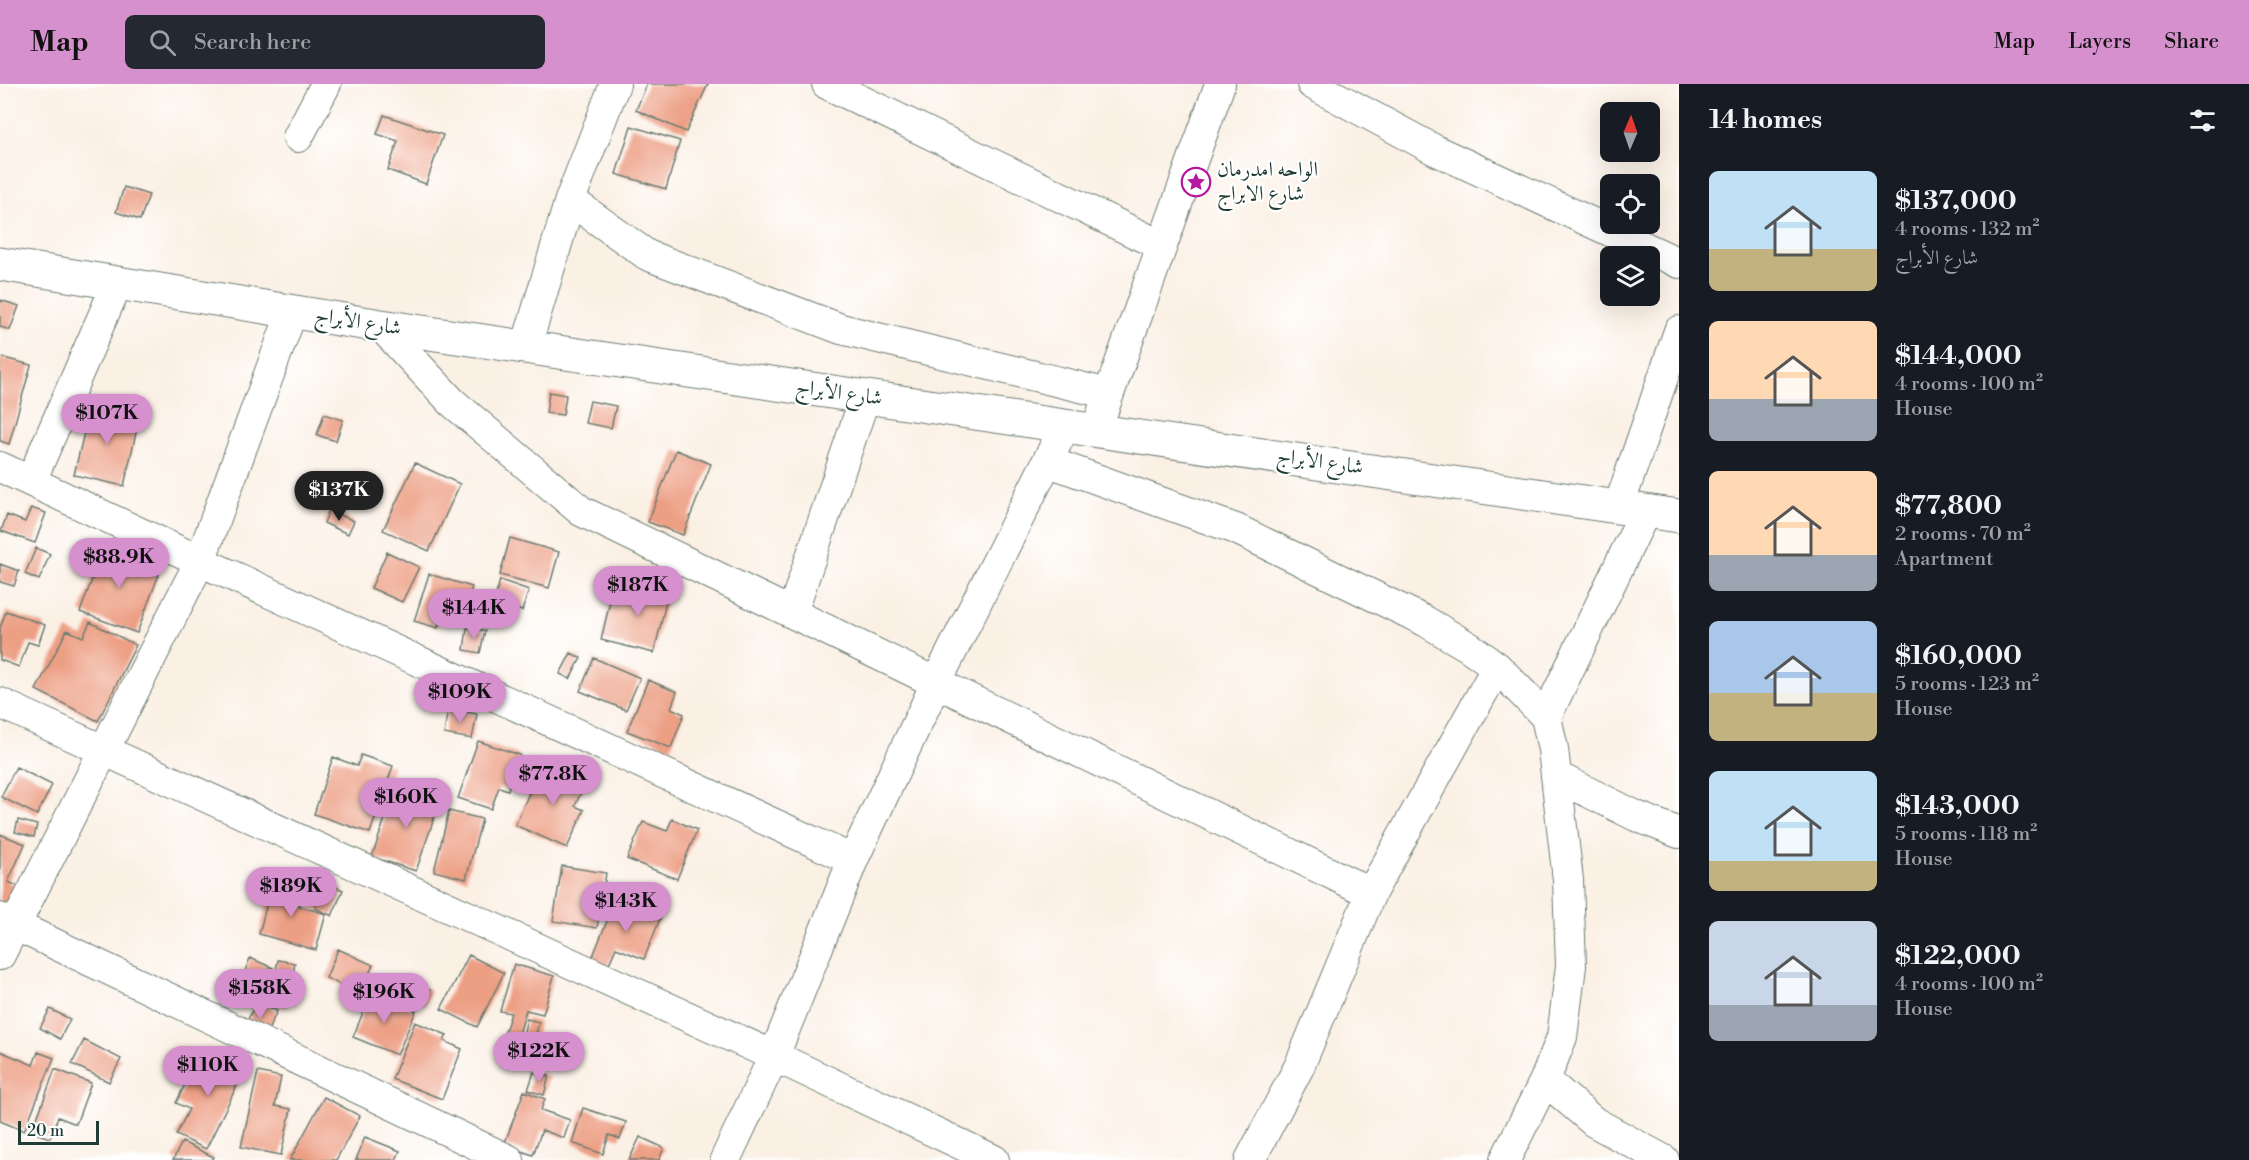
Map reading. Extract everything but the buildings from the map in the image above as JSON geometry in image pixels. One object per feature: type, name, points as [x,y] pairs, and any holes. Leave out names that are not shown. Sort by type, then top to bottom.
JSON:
[{"type":"street","points":[[298,137],[326,84]]},
{"type":"street","points":[[526,347],[570,200],[615,84]]},
{"type":"street","points":[[827,84],[1162,246]]},
{"type":"street","points":[[725,1160],[774,1056],[854,860],[936,683],[1048,462],[1081,428],[1109,394],[1220,84]]},
{"type":"street","points":[[1312,84],[1437,151],[1679,263]]},
{"type":"street","points":[[570,200],[647,255],[842,329],[1109,394]]},
{"type":"street","name":"شارع الأبراج","points":[[0,264],[381,326],[1679,516]]},
{"type":"street","points":[[31,481],[117,284]]},
{"type":"street","points":[[0,955],[8,922],[104,750],[200,561],[292,312]]},
{"type":"street","points":[[381,326],[452,402],[581,511],[1371,893]]},
{"type":"street","points":[[1546,717],[1633,508],[1679,331]]},
{"type":"street","points":[[792,613],[865,397]]},
{"type":"street","points":[[1048,462],[1236,529],[1425,621],[1497,667],[1546,717],[1553,749],[1568,879],[1571,966],[1562,1037],[1545,1080],[1505,1160]]},
{"type":"street","points":[[0,467],[854,860]]},
{"type":"street","points":[[1250,1160],[1299,1067],[1371,893],[1497,667]]},
{"type":"street","points":[[0,703],[774,1056],[992,1160]]},
{"type":"street","points":[[1556,776],[1636,816],[1679,833]]},
{"type":"street","points":[[8,922],[509,1160]]},
{"type":"street","points":[[1545,1080],[1594,1122],[1661,1160]]},
{"type":"place","name":"الواحه امدرمان شارع الابراج","points":[[1196,182]]}]
